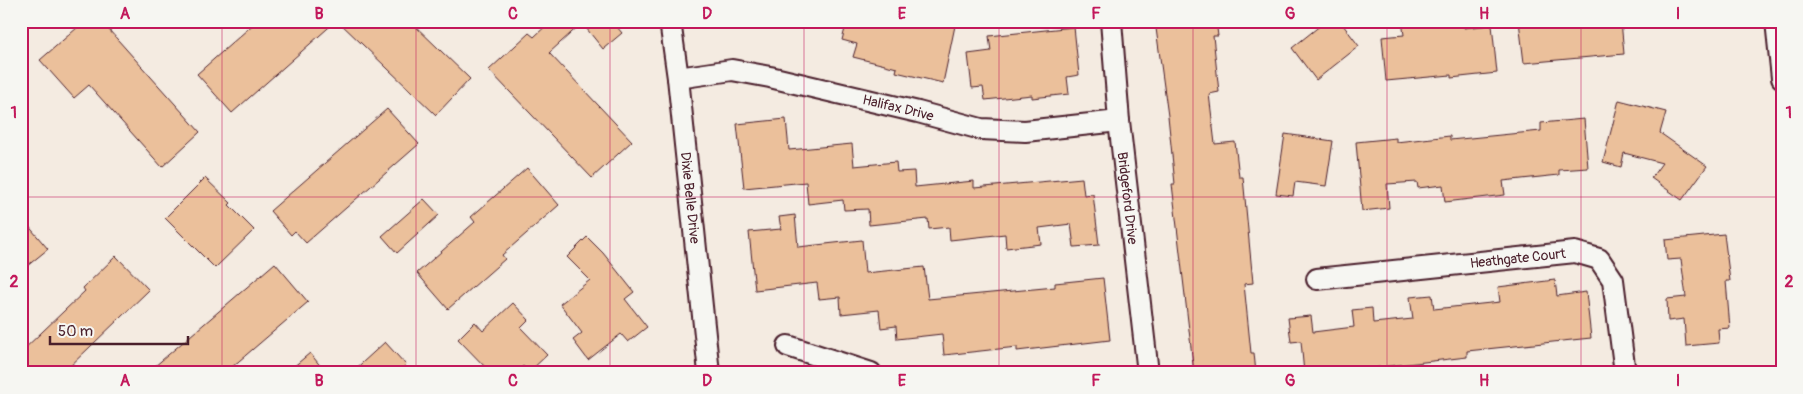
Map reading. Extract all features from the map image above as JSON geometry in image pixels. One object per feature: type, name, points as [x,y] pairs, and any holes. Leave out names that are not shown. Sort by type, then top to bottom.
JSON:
[{"type":"street","name":"Dixie Belle Drive","points":[[670,21],[678,78],[709,373]]},
{"type":"street","name":"Bridgeford Drive","points":[[1111,21],[1119,121],[1148,373]]},
{"type":"street","points":[[1776,21],[1782,78]]},
{"type":"street","name":"Halifax Drive","points":[[678,78],[732,70],[770,77],[981,129],[1025,131],[1119,121]]},
{"type":"street","name":"Heathgate Court","points":[[1317,279],[1575,252],[1599,258],[1613,280],[1625,373]]},
{"type":"street","points":[[788,346],[870,373]]},
{"type":"building","points":[[85,21],[101,21],[200,132],[162,167],[89,85],[74,98],[40,60]]},
{"type":"building","points":[[257,21],[336,21],[232,113],[197,74]]},
{"type":"building","points":[[338,21],[410,21],[470,79],[436,115]]},
{"type":"building","points":[[551,21],[612,21],[622,33],[603,49],[582,23],[549,53],[632,141],[592,178],[489,70],[529,33],[534,37]]},
{"type":"building","points":[[847,21],[956,21],[943,83],[896,72],[897,68],[853,57],[857,44],[842,40]]},
{"type":"building","points":[[1155,21],[1216,21],[1218,36],[1213,36],[1219,92],[1209,94],[1215,144],[1235,142],[1239,177],[1243,177],[1253,283],[1244,284],[1251,353],[1254,353],[1256,373],[1194,373],[1172,184],[1175,184],[1168,116]]},
{"type":"building","points":[[1326,21],[1340,21],[1359,46],[1316,80],[1292,48]]},
{"type":"building","points":[[1402,21],[1463,21],[1464,28],[1492,25],[1497,73],[1451,78],[1451,75],[1386,81],[1382,37],[1404,35]]},
{"type":"building","points":[[1519,21],[1621,21],[1624,54],[1524,63]]},
{"type":"building","points":[[1074,27],[1079,75],[1067,77],[1069,94],[1032,98],[1032,95],[985,100],[983,87],[972,88],[968,54],[991,51],[989,36]]},
{"type":"building","points":[[1619,100],[1666,112],[1660,133],[1707,166],[1682,200],[1651,178],[1662,163],[1624,153],[1621,167],[1603,162]]},
{"type":"building","points":[[387,109],[419,144],[306,243],[295,231],[291,235],[270,211]]},
{"type":"building","points":[[786,119],[789,150],[852,144],[854,166],[896,162],[897,172],[914,171],[915,187],[974,181],[974,188],[1082,178],[1084,195],[1093,194],[1099,245],[1074,247],[1071,224],[1039,228],[1041,244],[1006,248],[1005,234],[950,240],[949,227],[929,229],[928,219],[869,225],[868,209],[844,210],[843,200],[808,204],[806,182],[744,188],[737,124]]},
{"type":"building","points":[[1584,119],[1588,168],[1559,170],[1559,175],[1503,181],[1505,195],[1445,202],[1443,185],[1418,188],[1417,182],[1387,184],[1389,208],[1362,211],[1356,142],[1396,138],[1396,142],[1450,136],[1450,140],[1541,131],[1541,123]]},
{"type":"building","points":[[1285,134],[1333,141],[1326,186],[1295,182],[1293,196],[1276,194]]},
{"type":"building","points":[[527,168],[559,205],[502,255],[505,259],[448,309],[417,273],[475,222],[471,217]]},
{"type":"building","points":[[205,178],[231,203],[229,205],[254,230],[215,268],[165,218]]},
{"type":"building","points":[[424,199],[439,215],[397,253],[382,236]]},
{"type":"building","points":[[795,215],[798,247],[862,240],[865,273],[924,267],[928,299],[1055,287],[1055,283],[1103,278],[1110,340],[1017,351],[1017,347],[944,355],[942,334],[897,339],[896,326],[881,328],[879,310],[841,314],[840,297],[819,299],[817,283],[755,290],[749,232],[781,229],[779,217]]},
{"type":"building","points":[[21,217],[48,249],[21,271]]},
{"type":"building","points":[[1724,234],[1730,281],[1726,281],[1730,328],[1718,329],[1719,343],[1686,346],[1684,319],[1668,321],[1667,299],[1686,297],[1681,259],[1667,260],[1665,240]]},
{"type":"building","points":[[587,237],[603,253],[634,292],[625,299],[647,327],[628,342],[621,334],[588,360],[573,340],[582,333],[560,304],[590,280],[567,257]]},
{"type":"building","points":[[116,256],[149,290],[63,373],[21,373],[21,352],[85,291],[83,288]]},
{"type":"building","points":[[275,263],[308,302],[225,373],[147,373]]},
{"type":"building","points":[[1555,280],[1557,296],[1586,292],[1591,338],[1467,351],[1467,357],[1346,371],[1346,373],[1304,373],[1301,341],[1291,342],[1288,318],[1311,316],[1313,332],[1354,327],[1352,310],[1372,308],[1373,323],[1413,319],[1410,297],[1432,295],[1434,309],[1500,302],[1498,287]]},
{"type":"building","points":[[513,303],[529,320],[521,328],[547,355],[529,372],[523,366],[516,373],[491,373],[458,339],[475,322],[483,331]]},
{"type":"building","points":[[385,342],[406,365],[397,373],[351,373]]},
{"type":"building","points":[[310,353],[326,373],[286,373]]}]
